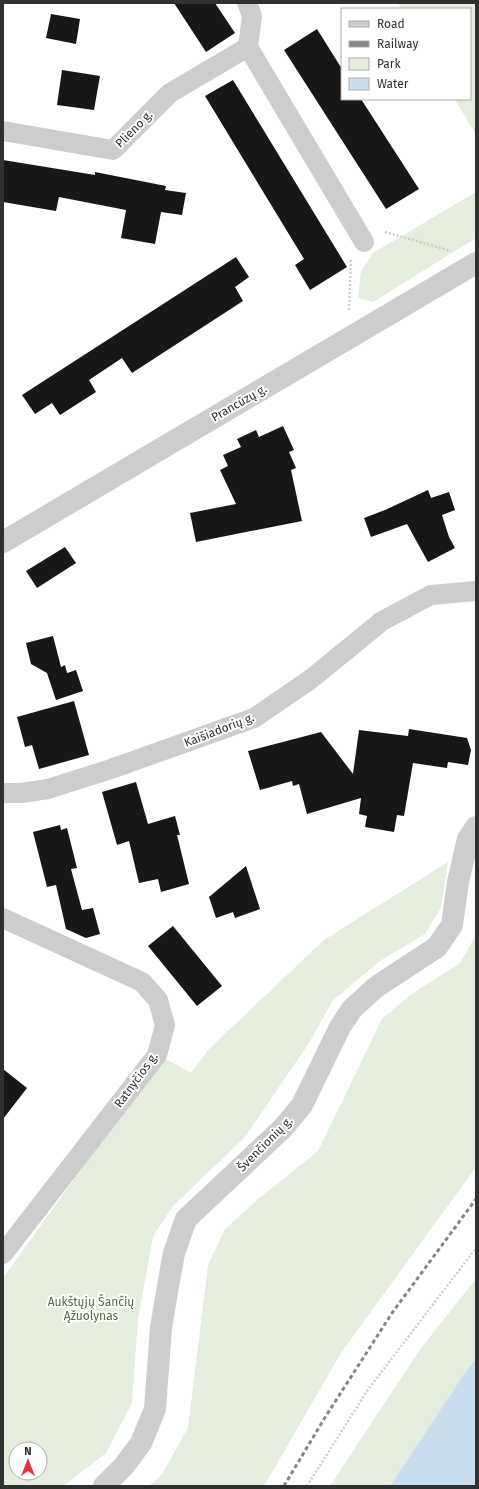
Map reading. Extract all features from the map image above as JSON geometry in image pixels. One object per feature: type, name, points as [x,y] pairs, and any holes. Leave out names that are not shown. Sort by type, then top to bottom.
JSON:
[{"type":"street","points":[[247,3],[252,16],[248,47],[364,242]]},
{"type":"street","name":"Plieno g.","points":[[3,131],[113,150],[170,93],[248,47]]},
{"type":"street","name":"Prancūzų g.","points":[[3,542],[349,338],[473,272]]},
{"type":"street","name":"Kaišiadorių g.","points":[[3,793],[22,793],[48,789],[111,769],[254,718],[311,679],[382,621],[432,595],[476,591]]},
{"type":"street","name":"Švenčionių g.","points":[[104,1486],[124,1466],[141,1443],[155,1409],[161,1328],[174,1253],[186,1219],[283,1128],[302,1105],[334,1039],[352,1009],[376,987],[437,947],[452,925],[458,882],[468,839],[476,827]]},
{"type":"street","name":"Ratnyčios g.","points":[[3,918],[142,982],[158,1000],[165,1025],[157,1055],[3,1254]]},
{"type":"path","points":[[349,338],[351,249],[381,231],[454,252]]},
{"type":"path","points":[[307,1486],[367,1391],[476,1248]]},
{"type":"green space","points":[[398,3],[476,3],[476,135],[456,100],[471,100],[471,8],[400,8]]},
{"type":"green space","points":[[476,192],[476,238],[373,302],[358,298],[361,271],[373,253]]},
{"type":"green space","name":"Aukštųjų Šančių Ąžuolynas","points":[[448,862],[441,908],[425,934],[380,961],[333,1000],[309,1043],[245,1137],[173,1206],[153,1236],[138,1319],[132,1403],[106,1453],[63,1486],[3,1486],[3,1278],[162,1057],[191,1073],[210,1048],[324,940]]},
{"type":"green space","points":[[476,935],[476,1167],[341,1353],[264,1486],[149,1486],[162,1474],[188,1428],[208,1265],[225,1229],[262,1196],[318,1151],[382,1019],[413,993],[460,963]]},
{"type":"green space","points":[[476,1279],[476,1359],[468,1368],[390,1486],[330,1486],[421,1348]]},
{"type":"water","points":[[476,1359],[476,1486],[390,1486],[468,1368]]},
{"type":"building","points":[[174,3],[215,3],[235,33],[206,52]]},
{"type":"building","points":[[51,14],[80,19],[76,44],[46,38]]},
{"type":"building","points":[[317,29],[341,67],[341,100],[362,100],[419,189],[386,209],[284,50]]},
{"type":"building","points":[[62,70],[100,76],[94,110],[57,105]]},
{"type":"building","points":[[233,80],[347,267],[310,290],[295,265],[304,259],[205,96]]},
{"type":"building","points":[[3,160],[95,175],[95,172],[166,186],[165,190],[186,193],[182,215],[161,212],[155,244],[121,238],[126,210],[59,197],[56,211],[3,202]]},
{"type":"building","points":[[236,257],[249,277],[235,287],[243,301],[132,373],[122,358],[89,380],[96,392],[60,415],[52,403],[35,414],[22,395]]},
{"type":"building","points":[[283,426],[294,450],[289,452],[296,468],[291,470],[302,521],[196,542],[190,513],[236,504],[220,470],[228,466],[223,455],[241,447],[237,439],[256,430],[259,437]]},
{"type":"building","points":[[428,490],[431,498],[449,492],[455,510],[442,515],[449,537],[455,548],[428,562],[407,524],[371,537],[364,518]]},
{"type":"building","points":[[65,547],[76,563],[37,588],[26,571]]},
{"type":"building","points":[[53,636],[61,667],[65,665],[67,673],[76,670],[83,691],[56,700],[47,673],[31,664],[26,643]]},
{"type":"building","points":[[74,701],[89,755],[39,769],[32,745],[25,747],[17,717]]},
{"type":"building","points":[[409,729],[467,738],[471,750],[468,765],[448,762],[447,768],[413,763],[404,816],[397,815],[394,832],[365,827],[367,816],[359,814],[361,798],[307,814],[299,784],[293,786],[292,781],[260,790],[248,751],[321,732],[353,774],[359,730],[408,736]]},
{"type":"building","points":[[136,782],[148,824],[175,816],[180,835],[177,835],[189,884],[161,892],[158,879],[139,883],[129,841],[117,845],[102,792]]},
{"type":"building","points":[[60,825],[61,830],[67,828],[77,868],[71,869],[82,910],[93,908],[100,934],[86,938],[66,929],[56,885],[47,887],[33,832]]},
{"type":"building","points":[[246,866],[260,909],[235,918],[233,912],[216,918],[209,897]]},
{"type":"building","points":[[173,926],[222,986],[197,1006],[148,946]]},
{"type":"building","points":[[3,1069],[27,1088],[3,1119]]},
{"type":"railway","points":[[284,1486],[324,1419],[392,1313],[476,1199]]}]
